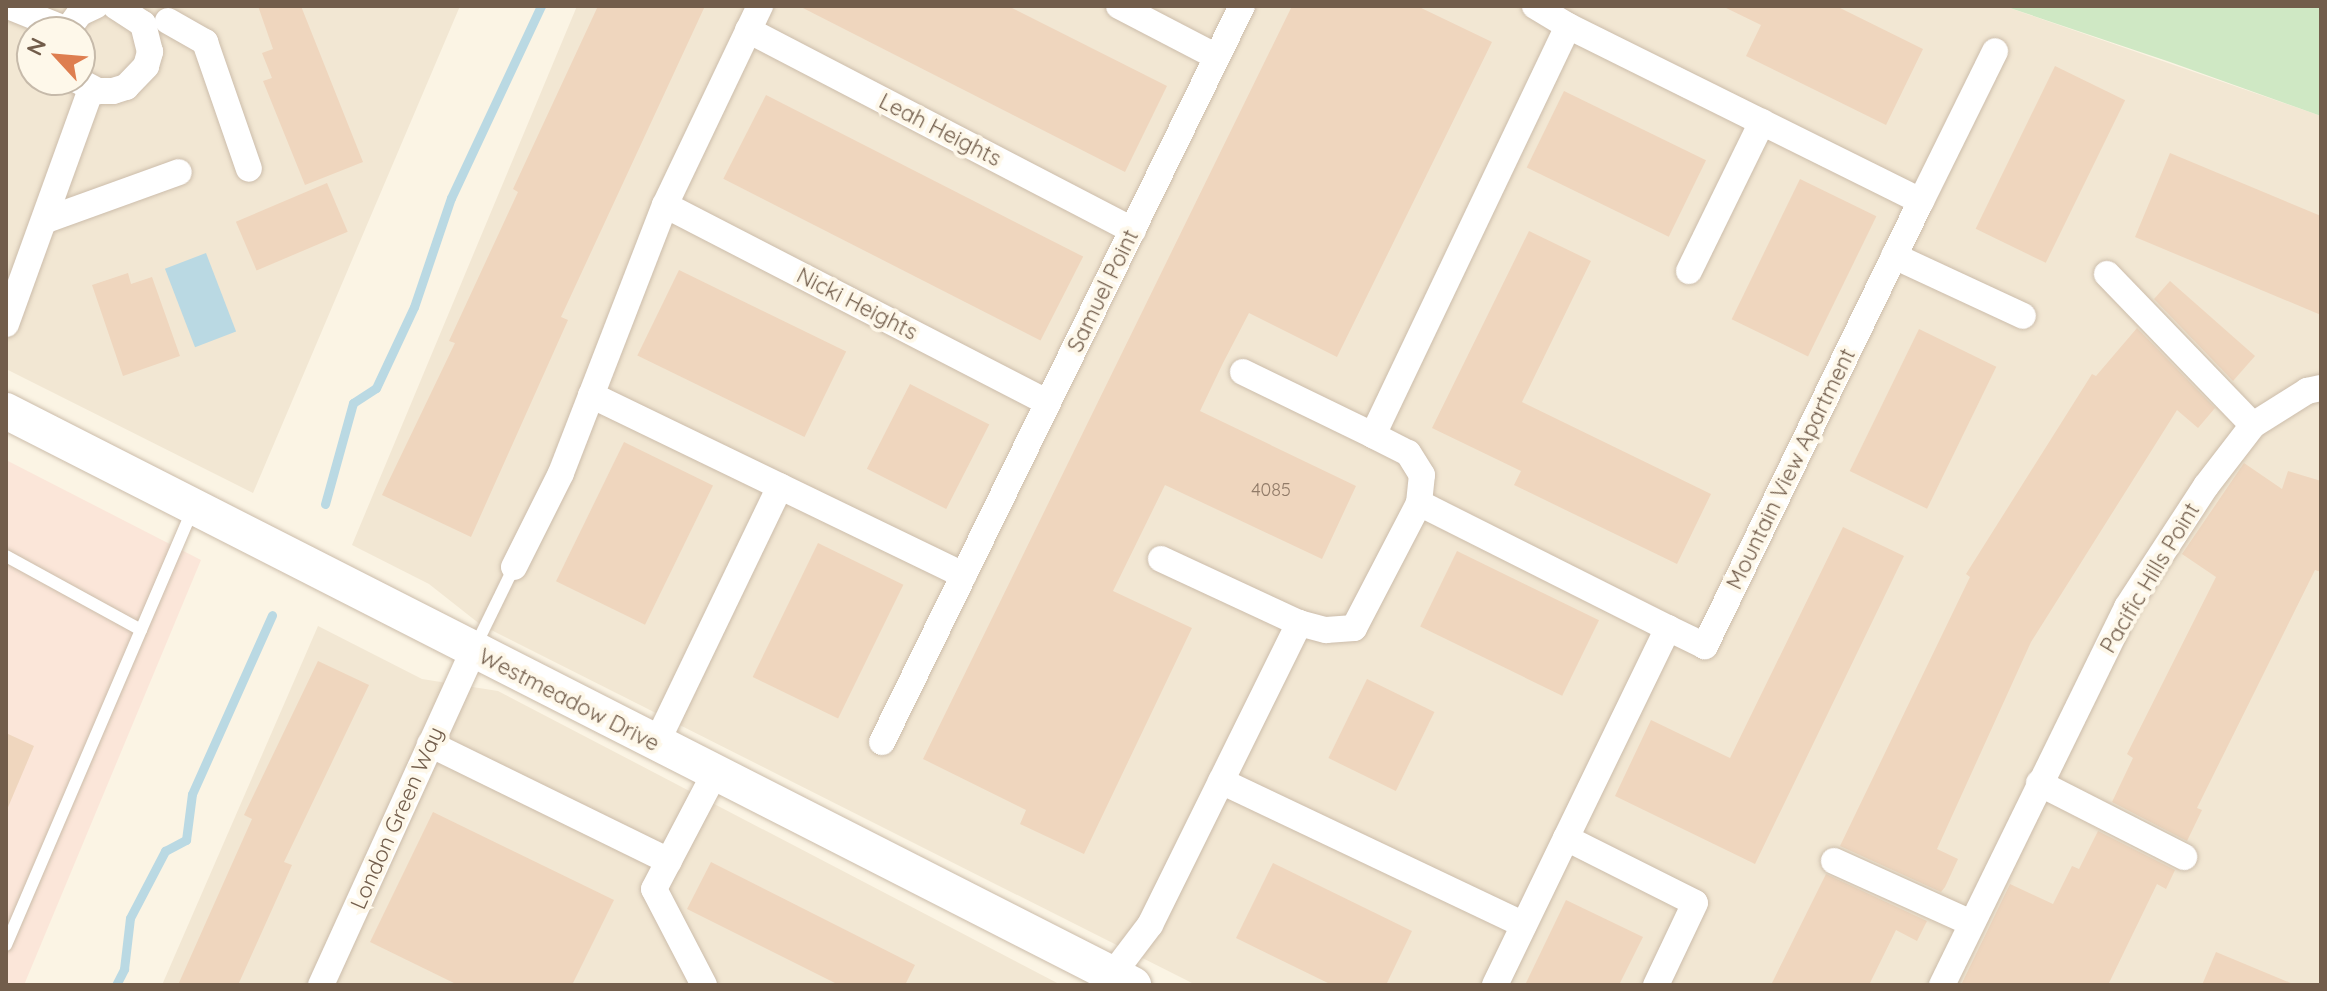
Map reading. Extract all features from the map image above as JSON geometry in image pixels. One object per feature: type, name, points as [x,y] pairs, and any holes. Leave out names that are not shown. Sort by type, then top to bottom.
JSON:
[{"type":"street","points":[[8,6],[32,16]]},
{"type":"street","points":[[78,16],[95,6]]},
{"type":"street","points":[[115,6],[134,14],[163,19],[205,42],[249,169]]},
{"type":"street","points":[[514,567],[561,473],[665,205],[760,6]]},
{"type":"street","points":[[1119,6],[1217,57]]},
{"type":"street","name":"Samuel Point","points":[[882,742],[1242,6]]},
{"type":"street","points":[[1535,6],[1568,26],[1921,201]]},
{"type":"street","points":[[96,87],[113,91],[138,78],[163,19]]},
{"type":"street","points":[[1373,435],[1568,26]]},
{"type":"street","name":"Leah Heights","points":[[748,30],[1133,230]]},
{"type":"street","name":"Mountain View Apartment","points":[[1419,503],[1705,646],[1995,51]]},
{"type":"street","points":[[6,324],[46,220],[81,96]]},
{"type":"street","points":[[1689,271],[1762,122]]},
{"type":"street","points":[[46,220],[179,172]]},
{"type":"street","name":"Nicki Heights","points":[[665,205],[1048,403]]},
{"type":"street","points":[[1894,256],[2023,316]]},
{"type":"street","points":[[2107,274],[2253,425]]},
{"type":"street","points":[[1161,559],[1299,623],[1326,630],[1354,628],[1419,503],[1422,475],[1408,453],[1243,372]]},
{"type":"street","name":"Pacific Hills Point","points":[[1942,985],[2127,607],[2206,486],[2253,425],[2307,391],[2321,388]]},
{"type":"street","points":[[591,395],[964,575]]},
{"type":"street","name":"Westmeadow Drive","points":[[6,411],[1118,982]]},
{"type":"street","points":[[656,744],[780,486]]},
{"type":"street","points":[[1118,982],[1150,925],[1299,623]]},
{"type":"street","points":[[1495,985],[1668,628]]},
{"type":"street","name":"London Green Way","points":[[321,985],[473,651]]},
{"type":"street","points":[[430,744],[669,861]]},
{"type":"street","points":[[704,985],[654,889],[715,773]]},
{"type":"street","points":[[1221,781],[1524,925]]},
{"type":"street","points":[[2039,783],[2184,857]]},
{"type":"street","points":[[1566,838],[1695,903],[1656,985]]},
{"type":"street","points":[[1834,861],[1971,923]]},
{"type":"lane","points":[[6,945],[194,508]]},
{"type":"lane","points":[[6,556],[141,630]]},
{"type":"lane","points":[[473,651],[514,567]]},
{"type":"shaded area","points":[[6,6],[460,6],[253,493],[6,369]]},
{"type":"shaded area","points":[[577,6],[2004,6],[2321,116],[2321,985],[1196,985],[481,625],[429,584],[352,545]]},
{"type":"shaded area","points":[[6,460],[201,560],[24,985],[6,985]]},
{"type":"shaded area","points":[[318,626],[422,679],[498,691],[1061,985],[162,985]]},
{"type":"green space","points":[[2004,6],[2321,6],[2321,116],[2170,62]]},
{"type":"water","points":[[206,253],[236,331],[195,347],[165,269]]},
{"type":"building","points":[[258,6],[301,6],[363,162],[305,185],[263,81],[272,78],[262,53],[273,49]]},
{"type":"building","points":[[598,6],[705,6],[561,317],[568,320],[471,537],[382,495],[455,343],[449,341],[518,192],[513,189]]},
{"type":"building","points":[[799,6],[1008,6],[1167,86],[1125,172]]},
{"type":"building","points":[[1292,6],[1417,6],[1492,42],[1337,357],[1249,313],[1223,363],[1200,411],[1356,486],[1322,559],[1165,485],[1113,591],[1192,628],[1084,854],[1020,824],[1026,810],[923,759]]},
{"type":"building","points":[[1722,6],[1836,6],[1923,49],[1886,125],[1746,56],[1761,25]]},
{"type":"building","points":[[2055,66],[2125,100],[2046,263],[1976,229]]},
{"type":"building","points":[[1564,91],[1706,160],[1669,237],[1527,167]]},
{"type":"building","points":[[766,95],[1083,257],[1041,340],[723,179]]},
{"type":"building","points":[[2170,153],[2321,216],[2321,315],[2135,237]]},
{"type":"building","points":[[1800,179],[1876,216],[1808,356],[1732,319]]},
{"type":"building","points":[[327,183],[348,232],[257,270],[236,222]]},
{"type":"building","points":[[1529,231],[1591,261],[1522,402],[1711,494],[1677,564],[1514,485],[1521,471],[1432,428]]},
{"type":"building","points":[[679,270],[846,352],[805,437],[637,355]]},
{"type":"building","points":[[128,273],[131,284],[152,277],[180,356],[123,376],[92,285]]},
{"type":"building","points":[[2170,281],[2255,356],[2233,381],[2154,299]]},
{"type":"building","points":[[2137,328],[2215,408],[2198,428],[2177,410],[2031,642],[1937,849],[1958,859],[1945,887],[1941,892],[1840,846],[1970,577],[1966,574],[2092,374],[2096,376]]},
{"type":"building","points":[[1919,329],[1996,367],[1927,509],[1850,471]]},
{"type":"building","points":[[910,384],[989,424],[946,509],[867,469]]},
{"type":"building","points":[[624,442],[713,485],[645,625],[556,581]]},
{"type":"building","points":[[2244,463],[2282,489],[2288,471],[2321,481],[2321,572],[2315,570],[2197,808],[2202,810],[2187,841],[2112,802],[2133,758],[2127,754],[2216,577],[2182,554]]},
{"type":"building","points":[[1843,527],[1904,556],[1755,864],[1615,796],[1651,720],[1730,758]]},
{"type":"building","points":[[818,543],[903,585],[838,719],[753,677]]},
{"type":"building","points":[[1457,551],[1599,620],[1562,696],[1420,626]]},
{"type":"building","points":[[318,661],[369,685],[284,862],[292,865],[238,985],[178,985],[252,819],[244,815]]},
{"type":"building","points":[[1367,679],[1434,712],[1396,791],[1328,758]]},
{"type":"building","points":[[6,733],[34,746],[6,812]]},
{"type":"building","points":[[433,812],[614,900],[572,985],[458,985],[370,942]]},
{"type":"building","points":[[2098,831],[2175,870],[2166,889],[2157,884],[2108,985],[1961,985],[2010,884],[2053,904],[2072,866],[2079,869]]},
{"type":"building","points":[[711,862],[915,965],[905,985],[839,985],[687,909]]},
{"type":"building","points":[[1273,863],[1412,931],[1386,985],[1332,985],[1236,938]]},
{"type":"building","points":[[1826,874],[1927,921],[1917,941],[1896,930],[1869,985],[1771,985]]},
{"type":"building","points":[[1566,900],[1643,937],[1619,985],[1525,985]]},
{"type":"building","points":[[2216,952],[2293,984],[2293,985],[2202,985]]},
{"type":"waterway","points":[[325,504],[353,403],[376,388],[414,307],[451,198],[541,6]]},
{"type":"waterway","points":[[116,985],[124,969],[130,918],[165,851],[186,840],[192,794],[272,615]]}]
